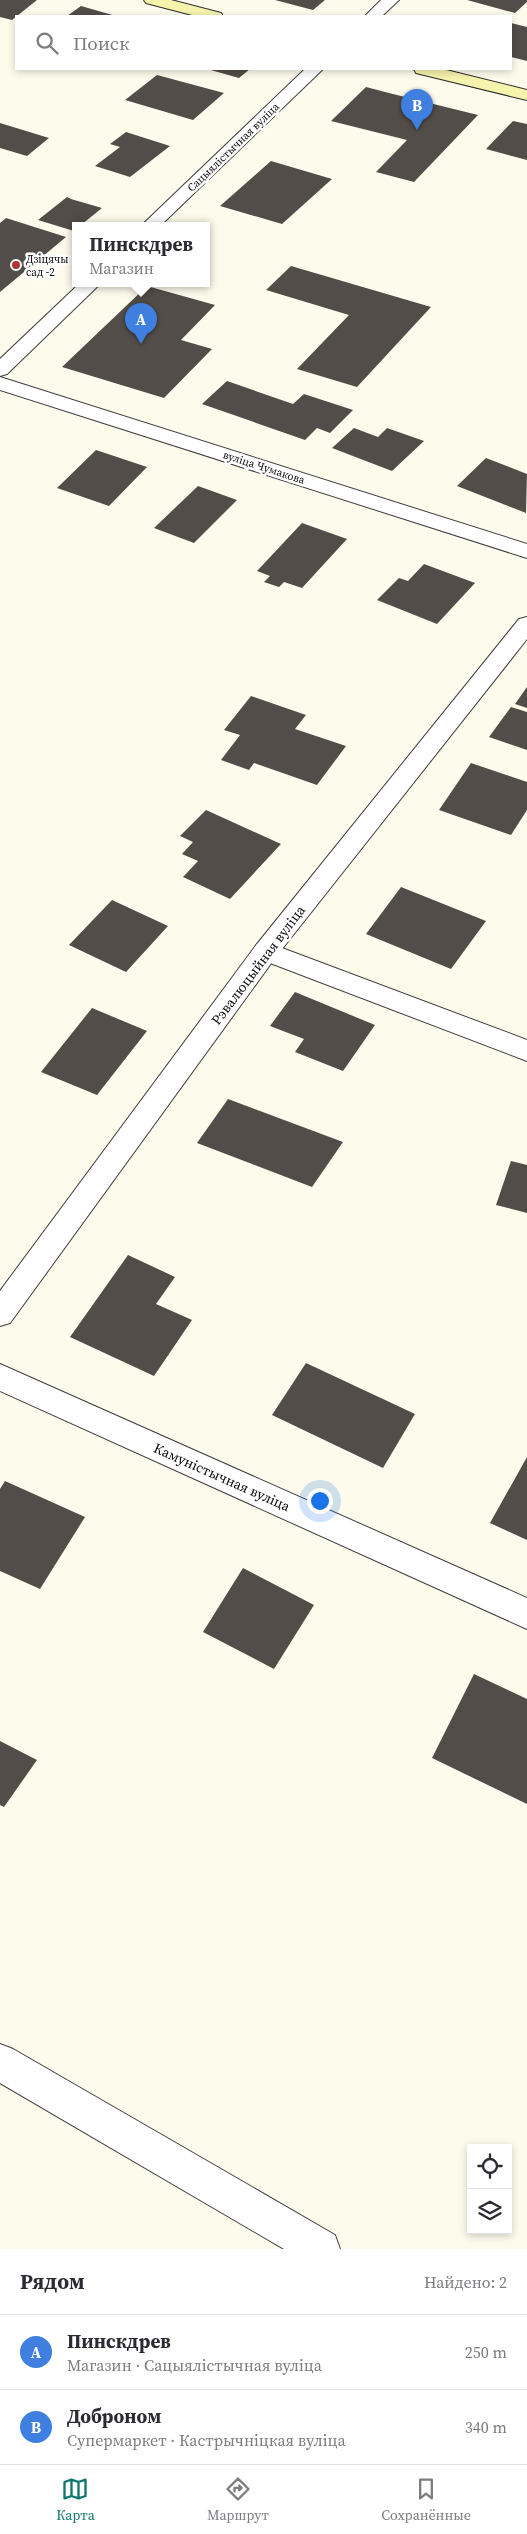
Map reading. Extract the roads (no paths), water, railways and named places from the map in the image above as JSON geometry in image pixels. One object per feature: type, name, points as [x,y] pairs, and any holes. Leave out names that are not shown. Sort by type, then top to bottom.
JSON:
[{"type":"street","points":[[152,0],[211,15]]},
{"type":"street","points":[[374,15],[391,0]]},
{"type":"street","name":"Сацыялістычная вуліца","points":[[154,222],[314,70]]},
{"type":"street","points":[[426,70],[527,95]]},
{"type":"street","points":[[0,370],[87,287]]},
{"type":"street","name":"вуліца Чумакова","points":[[0,383],[527,551]]},
{"type":"street","name":"Рэвалюцыйная вуліца","points":[[0,1314],[266,951],[527,624]]},
{"type":"street","points":[[266,951],[527,1051]]},
{"type":"street","name":"Камуністычная вуліца","points":[[0,1377],[527,1614]]},
{"type":"street","points":[[0,2062],[321,2249]]},
{"type":"place","name":"Доброном","points":[[417,130]]},
{"type":"place","name":"Дзіцячы сад -2","points":[[16,265]]},
{"type":"place","name":"Пинскдрев","points":[[141,344]]}]
